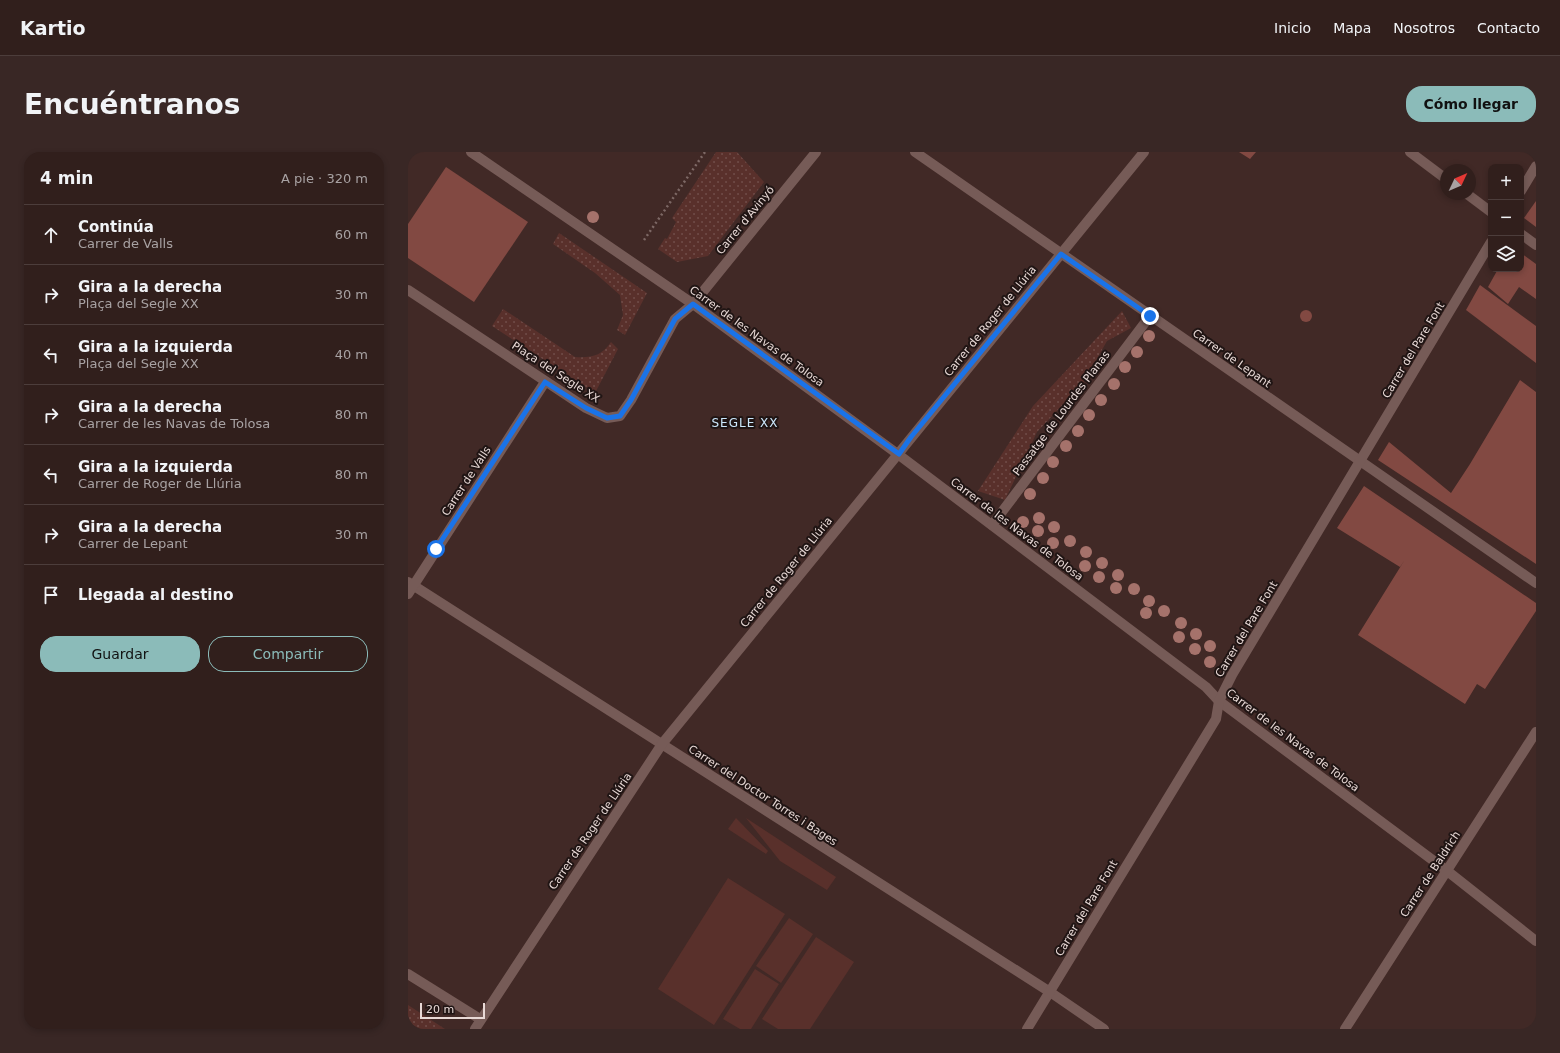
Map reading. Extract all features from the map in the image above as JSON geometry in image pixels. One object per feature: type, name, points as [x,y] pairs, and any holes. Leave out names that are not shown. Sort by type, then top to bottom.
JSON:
[{"type":"street","name":"Carrer de les Navas de Tolosa","points":[[471,152],[693,304],[899,454],[1206,687],[1219,701],[1446,870],[1536,941]]},
{"type":"street","name":"Carrer d'Avinyó","points":[[693,304],[816,152]]},
{"type":"street","name":"Carrer de Lepant","points":[[915,152],[1536,583]]},
{"type":"street","name":"Carrer de Roger de Llúria","points":[[475,1029],[480,1019],[662,744],[888,465],[899,454],[916,430],[1144,152]]},
{"type":"street","points":[[1410,152],[1440,174]]},
{"type":"street","points":[[1524,186],[1536,166]]},
{"type":"street","points":[[1475,200],[1488,210]]},
{"type":"street","points":[[1524,236],[1536,245]]},
{"type":"street","name":"Carrer del Pare Font","points":[[1027,1029],[1216,719],[1219,701],[1232,676],[1488,247]]},
{"type":"street","name":"Plaça del Segle XX","points":[[408,290],[545,382],[586,408],[607,418],[620,416],[631,400],[675,319],[693,304]]},
{"type":"street","name":"Passatge de Lourdes Planas","points":[[992,525],[1150,316]]},
{"type":"street","name":"Carrer de Valls","points":[[410,587],[545,382]]},
{"type":"street","name":"Carrer del Doctor Torres i Bages","points":[[410,587],[662,744],[1050,992],[1104,1029]]},
{"type":"street","name":"Carrer de Baldrich","points":[[1345,1029],[1536,732]]},
{"type":"street","points":[[408,974],[480,1019]]},
{"type":"path","points":[[644,240],[705,152]]},
{"type":"shaded area","points":[[716,152],[737,152],[764,182],[708,256],[677,262],[658,249],[665,238],[667,239],[676,222],[672,218]]},
{"type":"shaded area","points":[[559,233],[647,293],[625,335],[617,330],[623,315],[620,295],[595,273],[553,244]]},
{"type":"shaded area","points":[[503,309],[575,357],[596,355],[608,347],[611,342],[618,349],[595,393],[492,326]]},
{"type":"shaded area","points":[[1122,311],[1131,328],[1107,341],[1083,383],[1037,432],[1005,500],[978,491],[1033,406]]},
{"type":"shaded area","points":[[736,818],[768,851],[766,854],[728,829]]},
{"type":"shaded area","points":[[746,818],[836,877],[827,890],[780,861]]},
{"type":"shaded area","points":[[728,878],[785,914],[714,1025],[658,989]]},
{"type":"shaded area","points":[[789,918],[813,934],[781,983],[756,966]]},
{"type":"shaded area","points":[[816,937],[854,962],[810,1029],[778,1029],[762,1019]]},
{"type":"shaded area","points":[[755,969],[779,984],[751,1029],[740,1029],[723,1019]]},
{"type":"shaded area","points":[[408,1005],[445,1029],[408,1029]]},
{"type":"building","points":[[1239,152],[1256,152],[1250,159]]},
{"type":"building","points":[[446,167],[528,222],[474,302],[408,258],[408,224]]},
{"type":"building","points":[[1536,201],[1536,227],[1524,218]]},
{"type":"building","points":[[1524,255],[1536,264],[1536,299],[1519,287],[1508,304],[1488,287],[1496,272],[1524,272]]},
{"type":"building","points":[[1480,285],[1536,326],[1536,363],[1466,310]]},
{"type":"building","points":[[1308,310],[1311,311],[1311,321],[1304,322],[1301,321],[1300,314],[1301,311]]},
{"type":"building","points":[[1520,380],[1536,392],[1536,564],[1378,460],[1389,442],[1451,493]]},
{"type":"building","points":[[1364,486],[1536,603],[1536,611],[1485,689],[1477,684],[1465,704],[1358,635],[1404,561],[1400,567],[1337,528]]},
{"type":"district","name":"SEGLE XX","points":[[745,423]]},
{"type":"route","points":[[436,549],[545,382],[586,408],[607,418],[620,416],[631,400],[675,319],[693,304],[899,454],[911,437],[1061,254],[1150,316]]}]
